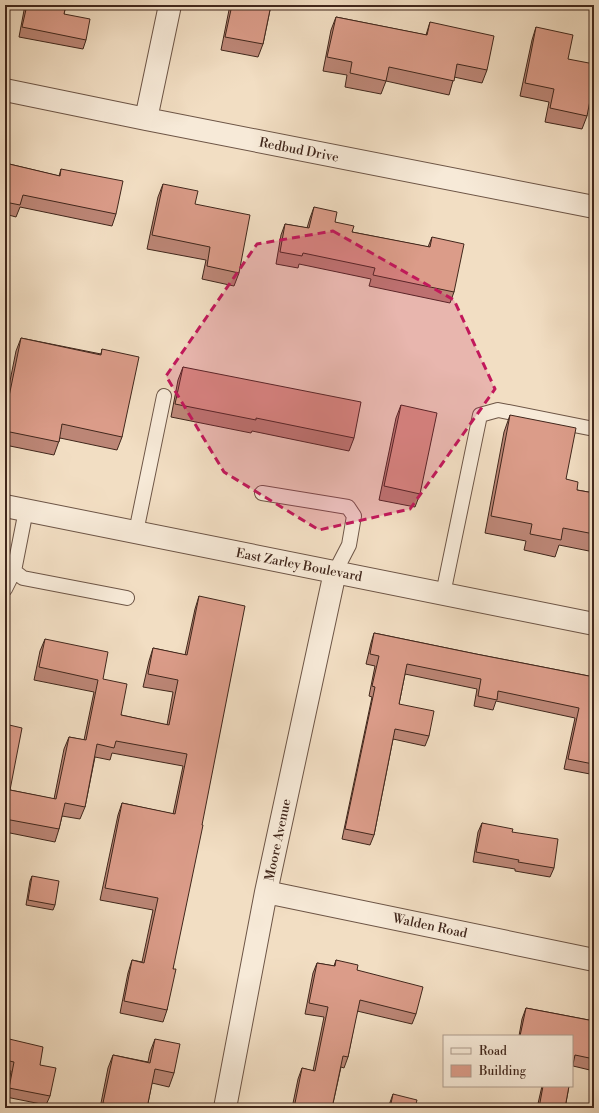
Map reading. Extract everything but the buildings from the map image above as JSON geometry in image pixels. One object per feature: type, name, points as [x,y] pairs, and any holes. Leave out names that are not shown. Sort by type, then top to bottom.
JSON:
[{"type":"street","points":[[146,119],[170,5]]},
{"type":"street","name":"Redbud Drive","points":[[5,90],[594,207]]},
{"type":"street","name":"East Zarley Boulevard","points":[[5,506],[594,624]]},
{"type":"street","name":"Moore Avenue","points":[[225,1108],[266,892],[335,572]]},
{"type":"street","name":"Walden Road","points":[[266,892],[594,960]]},
{"type":"lane","points":[[136,532],[164,396]]},
{"type":"lane","points":[[443,594],[480,415],[498,410],[594,429]]},
{"type":"lane","points":[[262,493],[348,507],[354,516],[349,545],[335,572]]},
{"type":"lane","points":[[5,590],[14,571],[26,510]]},
{"type":"lane","points":[[14,571],[23,578],[127,598]]},
{"type":"highlighted area","points":[[333,231],[454,300],[495,389],[410,509],[319,530],[224,472],[166,376],[257,244]]}]
